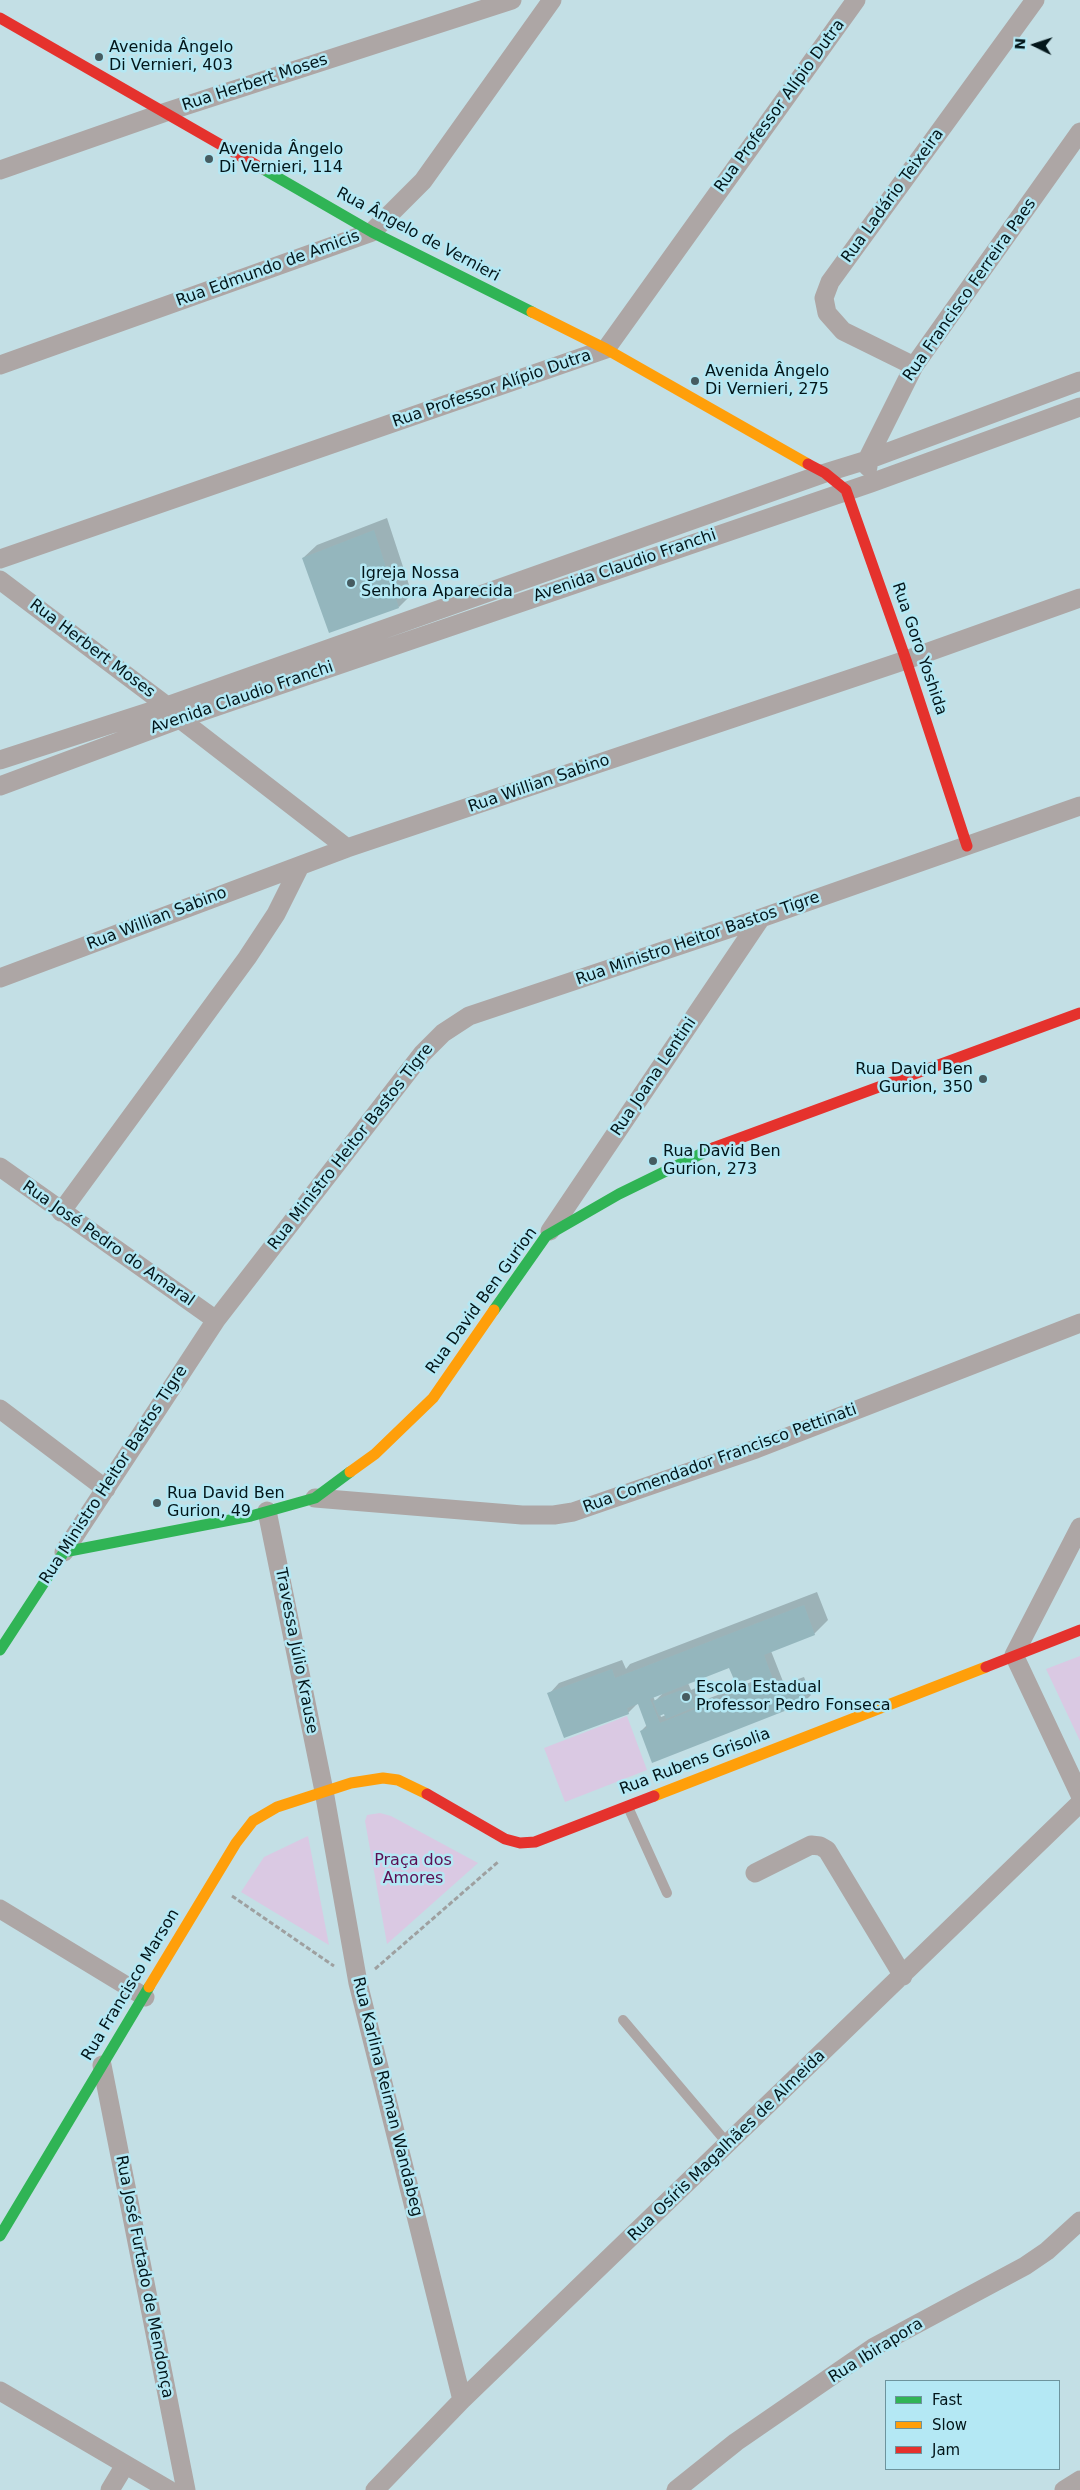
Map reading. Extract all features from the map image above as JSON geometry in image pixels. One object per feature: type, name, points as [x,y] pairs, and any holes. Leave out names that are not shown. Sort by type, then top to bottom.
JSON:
[{"type":"street","name":"Rua Herbert Moses","points":[[0,170],[163,113],[512,0]]},
{"type":"street","name":"Rua Edmundo de Amicis","points":[[0,365],[372,232],[423,181],[552,0]]},
{"type":"street","name":"Rua Professor Alípio Dutra","points":[[0,559],[606,349],[856,0]]},
{"type":"street","name":"Rua Ladário Teixeira","points":[[914,366],[843,331],[827,313],[824,298],[830,282],[1035,0]]},
{"type":"street","name":"Rua Ângelo de Vernieri","points":[[0,18],[372,232],[606,349],[825,472]]},
{"type":"street","name":"Rua Francisco Ferreira Paes","points":[[867,460],[890,409],[914,366],[1080,132]]},
{"type":"street","name":"Avenida Claudio Franchi","points":[[0,786],[173,712],[825,472],[867,460],[1080,381]]},
{"type":"street","name":"Avenida Claudio Franchi","points":[[0,760],[173,712],[871,483],[1080,407]]},
{"type":"street","points":[[867,460],[871,483]]},
{"type":"street","name":"Rua Goro Yoshida","points":[[825,472],[846,490],[906,660],[967,846]]},
{"type":"street","name":"Rua Herbert Moses","points":[[0,580],[347,848]]},
{"type":"street","name":"Rua Willian Sabino","points":[[0,978],[347,848],[906,660],[1080,598]]},
{"type":"street","name":"Rua Ministro Heitor Bastos Tigre","points":[[1,1645],[106,1489],[216,1320],[422,1054],[443,1033],[469,1016],[761,918],[1080,806]]},
{"type":"street","points":[[61,1212],[247,958],[276,914],[300,866]]},
{"type":"street","name":"Rua Joana Lentini","points":[[546,1236],[761,918]]},
{"type":"street","name":"Rua David Ben Gurion","points":[[64,1552],[267,1511],[315,1498],[375,1454],[433,1398],[546,1236],[619,1194],[710,1149],[1080,1014]]},
{"type":"street","name":"Rua José Pedro do Amaral","points":[[0,1167],[216,1320]]},
{"type":"street","name":"Rua Comendador Francisco Pettinati","points":[[315,1498],[522,1515],[554,1515],[573,1512],[756,1449],[1080,1323]]},
{"type":"street","points":[[0,1409],[106,1489]]},
{"type":"street","name":"Travessa Júlio Krause","points":[[267,1511],[324,1791]]},
{"type":"street","points":[[1080,1527],[1014,1655],[1080,1795]]},
{"type":"street","name":"Rua Rubens Grisolia","points":[[520,1843],[535,1842],[1080,1630]]},
{"type":"street","points":[[324,1791],[383,1778],[398,1780],[413,1786],[505,1839],[520,1843]]},
{"type":"street","name":"Rua Francisco Marson","points":[[0,2236],[236,1843],[253,1821],[277,1807],[324,1791]]},
{"type":"street","name":"Rua Karlina Reiman Wandabeg","points":[[324,1791],[358,1983],[462,2400]]},
{"type":"street","name":"Rua Osíris Magalhães de Almeida","points":[[375,2490],[462,2400],[1080,1804]]},
{"type":"street","points":[[754,1873],[811,1845],[820,1846],[827,1850],[903,1976]]},
{"type":"street","points":[[0,1909],[145,1997]]},
{"type":"street","name":"Rua José Furtado de Mendonça","points":[[102,2065],[186,2490]]},
{"type":"street","name":"Rua Ibirapora","points":[[676,2490],[736,2442],[874,2347],[1025,2266],[1047,2252],[1080,2221]]},
{"type":"street","points":[[0,2391],[169,2490]]},
{"type":"street","points":[[110,2490],[126,2464]]},
{"type":"street","points":[[1064,2490],[1080,2480]]},
{"type":"lane","points":[[628,1805],[666,1893]]},
{"type":"lane","points":[[623,2020],[728,2144]]},
{"type":"path","points":[[211,1882],[358,1983],[520,1843]]},
{"type":"green space","points":[[1080,1656],[1080,1741],[1046,1669]]},
{"type":"green space","points":[[627,1716],[647,1770],[565,1802],[544,1748]]},
{"type":"green space","name":"Praça dos Amores","points":[[380,1813],[391,1816],[478,1863],[387,1944],[365,1821],[367,1815]]},
{"type":"green space","points":[[308,1836],[329,1945],[241,1892],[264,1857]]},
{"type":"building","name":"Igreja Nossa Senhora Aparecida","points":[[374,530],[399,608],[329,633],[302,558]]},
{"type":"building","points":[[804,1605],[815,1635],[764,1655],[777,1690],[797,1683],[805,1703],[652,1763],[640,1731],[647,1728],[638,1704],[627,1708],[629,1714],[564,1738],[547,1693],[612,1669],[615,1678]],"holes":[[[729,1668],[736,1684],[751,1679],[754,1686],[660,1723],[650,1699]]]},
{"type":"building","points":[[681,1690],[684,1696],[690,1694],[695,1707],[666,1719],[664,1714],[659,1716],[653,1701]]},
{"type":"traffic: fast","points":[[263,169],[372,232],[532,312]]},
{"type":"traffic: fast","points":[[494,1310],[546,1236],[619,1194],[713,1148]]},
{"type":"traffic: fast","points":[[0,1650],[64,1552],[251,1516],[315,1498],[350,1472]]},
{"type":"traffic: fast","points":[[0,2236],[149,1987]]},
{"type":"traffic: slow","points":[[532,312],[606,349],[808,464]]},
{"type":"traffic: slow","points":[[350,1472],[375,1454],[433,1398],[494,1310]]},
{"type":"traffic: slow","points":[[654,1796],[986,1667]]},
{"type":"traffic: slow","points":[[149,1987],[236,1843],[253,1821],[277,1807],[351,1783],[383,1778],[398,1780],[427,1794]]},
{"type":"traffic: jam","points":[[0,18],[263,169]]},
{"type":"traffic: jam","points":[[808,464],[825,473],[846,490],[906,660],[967,846]]},
{"type":"traffic: jam","points":[[713,1148],[1080,1013]]},
{"type":"traffic: jam","points":[[986,1667],[1080,1630]]},
{"type":"traffic: jam","points":[[427,1794],[505,1839],[520,1843],[535,1842],[654,1796]]},
{"type":"place","name":"Avenida Ângelo Di Vernieri, 403","points":[[99,57]]},
{"type":"place","name":"Avenida Ângelo Di Vernieri, 114","points":[[209,159]]},
{"type":"place","name":"Avenida Ângelo Di Vernieri, 275","points":[[695,381]]},
{"type":"place","name":"Igreja Nossa Senhora Aparecida","points":[[351,583]]},
{"type":"place","name":"Rua David Ben Gurion, 350","points":[[983,1079]]},
{"type":"place","name":"Rua David Ben Gurion, 273","points":[[653,1161]]},
{"type":"place","name":"Rua David Ben Gurion, 49","points":[[157,1503]]},
{"type":"place","name":"Escola Estadual Professor Pedro Fonseca","points":[[686,1697]]}]
